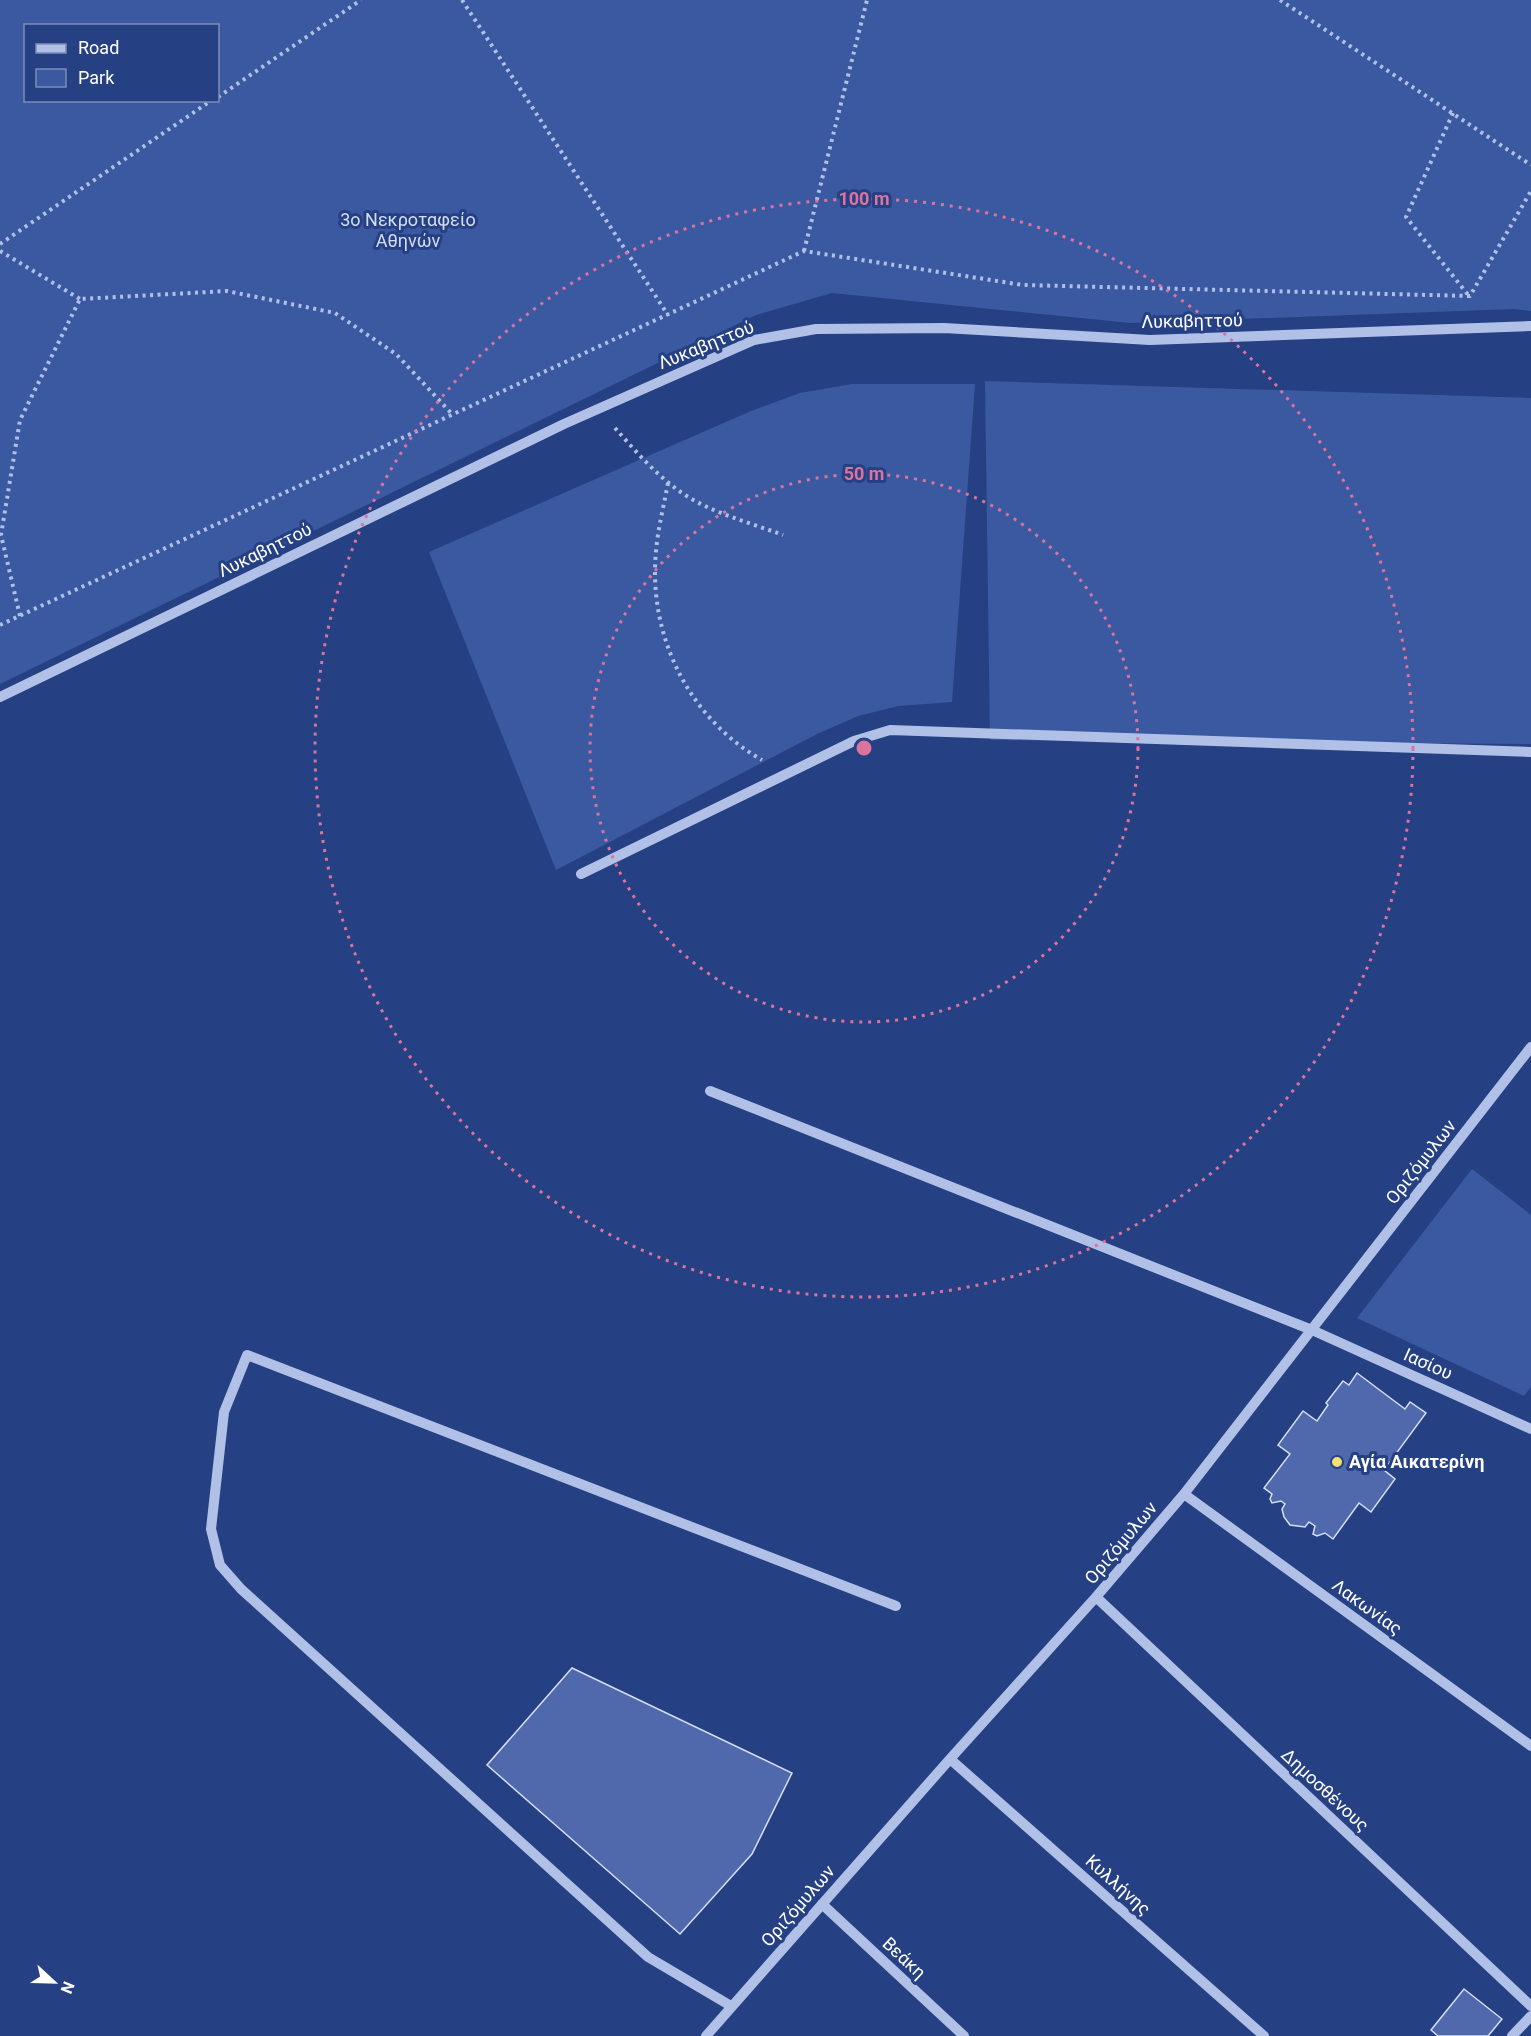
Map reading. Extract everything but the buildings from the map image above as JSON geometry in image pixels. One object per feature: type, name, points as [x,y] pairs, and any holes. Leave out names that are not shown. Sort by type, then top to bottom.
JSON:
[{"type":"street","name":"Λυκαβηττού","points":[[0,697],[598,409],[754,340],[816,329],[944,328],[1150,340],[1531,326]]},
{"type":"street","points":[[581,874],[854,741],[890,730],[1531,753]]},
{"type":"street","name":"Οριζόμυλων","points":[[706,2036],[1096,1597],[1184,1494],[1531,1047]]},
{"type":"street","name":"Ιασίου","points":[[710,1091],[1312,1330],[1531,1429]]},
{"type":"street","points":[[731,2007],[648,1957],[241,1589],[220,1565],[211,1530],[224,1412],[248,1354],[896,1606]]},
{"type":"street","name":"Λακωνίας","points":[[1184,1494],[1531,1746]]},
{"type":"street","name":"Δημοσθένους","points":[[1096,1597],[1531,2006]]},
{"type":"street","name":"Κυλλήνης","points":[[950,1759],[1264,2036]]},
{"type":"street","name":"Βεάκη","points":[[822,1904],[964,2036]]},
{"type":"street","points":[[1512,2036],[1531,2016]]},
{"type":"path","points":[[219,96],[361,0]]},
{"type":"path","points":[[462,0],[668,315]]},
{"type":"path","points":[[804,251],[867,0]]},
{"type":"path","points":[[1280,0],[1531,165]]},
{"type":"path","points":[[0,244],[209,102]]},
{"type":"path","points":[[1453,113],[1406,217],[1470,296]]},
{"type":"path","points":[[0,251],[80,299],[227,291],[335,313],[396,354],[453,415]]},
{"type":"path","points":[[20,616],[1,535],[20,420],[80,299]]},
{"type":"path","points":[[598,409],[668,483],[700,504],[783,535]]},
{"type":"path","points":[[668,483],[656,550],[655,592],[665,642],[684,684],[708,718],[742,749],[786,773]]},
{"type":"green space","name":"3ο Νεκροταφείο Αθηνών","points":[[0,0],[1531,0],[1531,311],[1514,309],[1131,323],[832,293],[756,315],[0,684]]},
{"type":"green space","points":[[985,381],[1531,398],[1531,744],[990,740]]},
{"type":"green space","points":[[852,384],[975,384],[952,702],[898,706],[858,716],[817,734],[556,870],[429,552],[751,411],[800,393]]},
{"type":"green space","points":[[1472,1169],[1531,1215],[1531,1387],[1524,1396],[1357,1318]]},
{"type":"place","name":"Αγία Αικατερίνη","points":[[1337,1462]]}]
